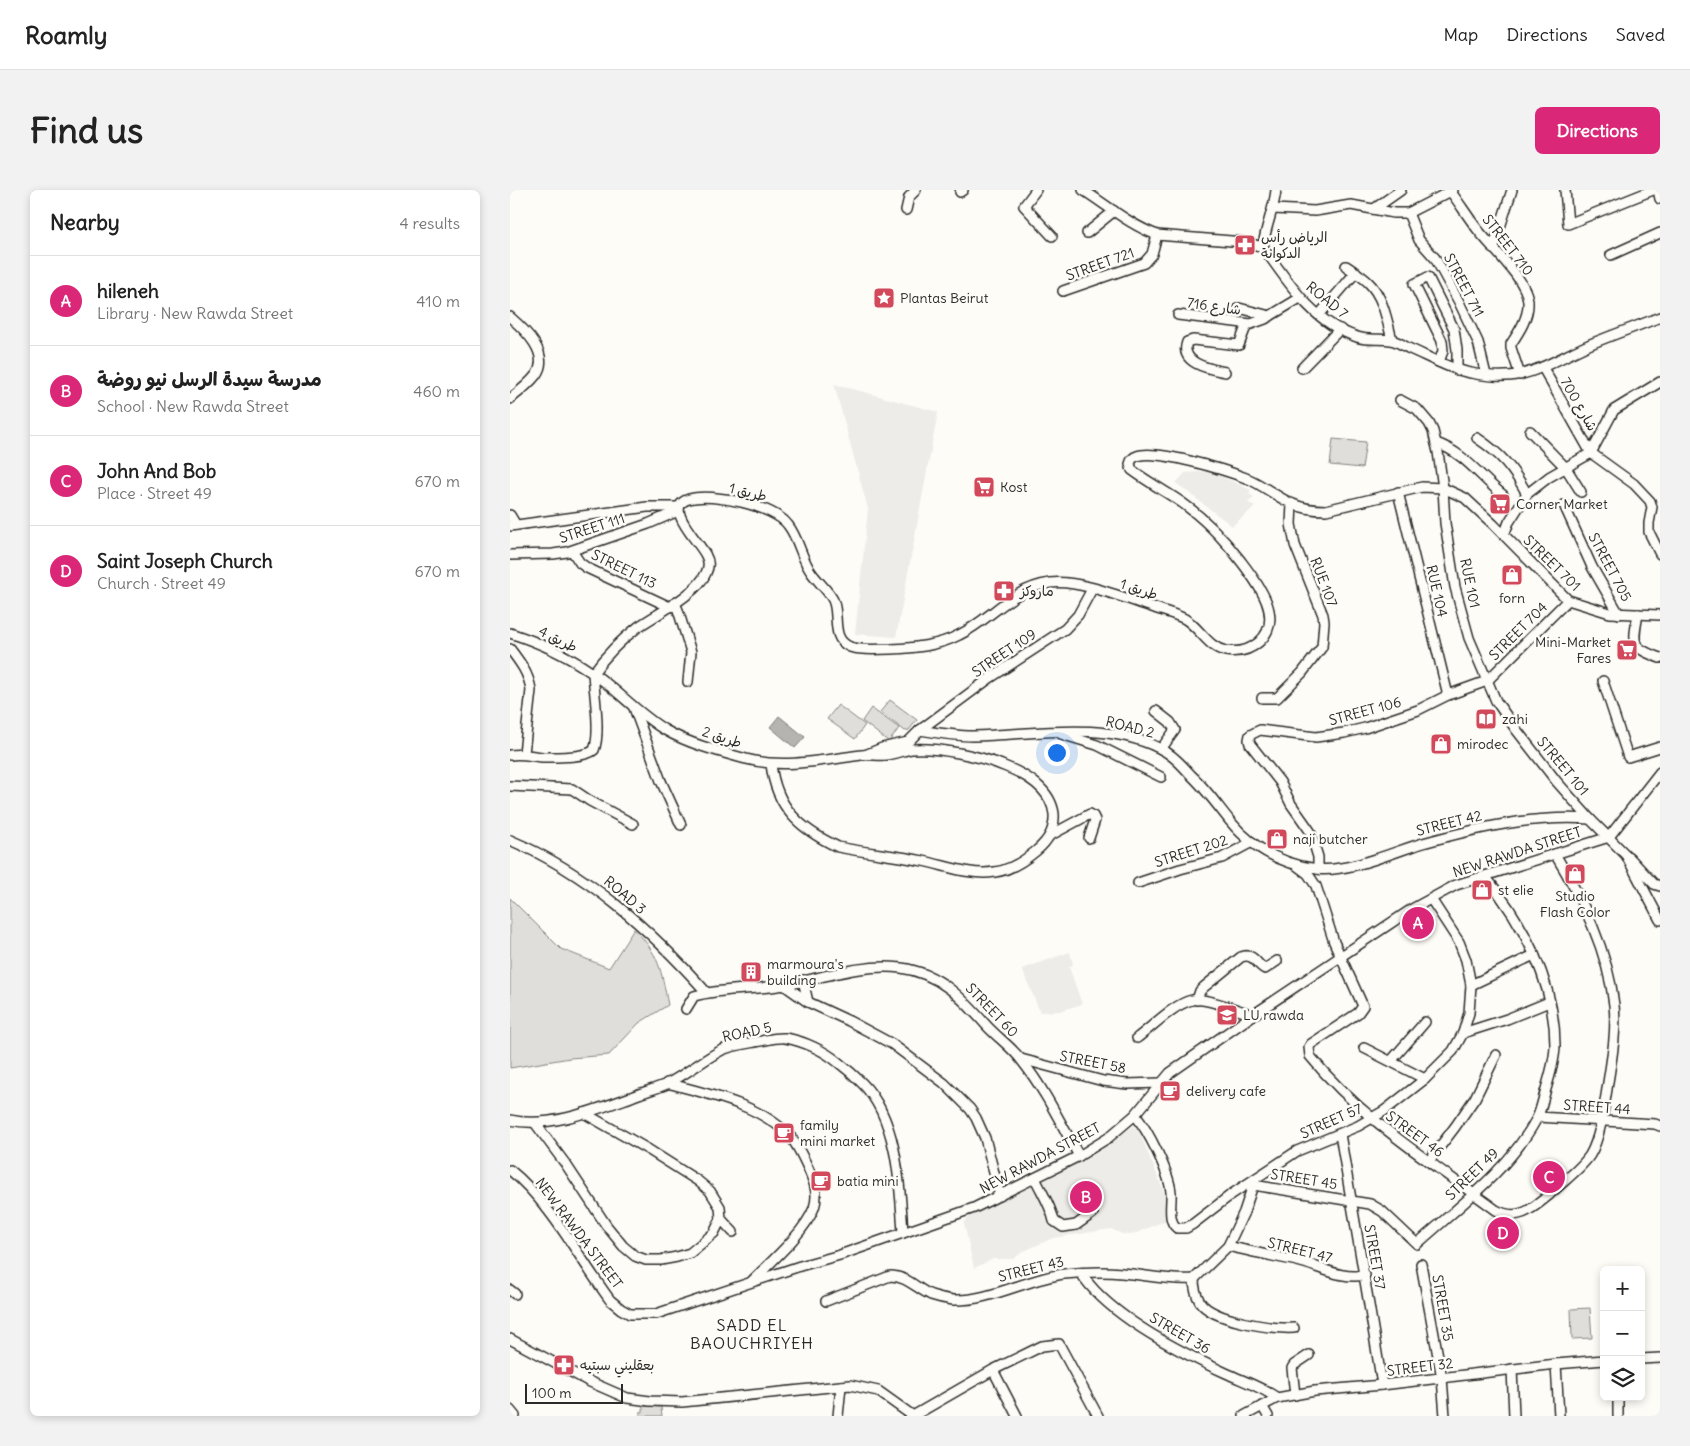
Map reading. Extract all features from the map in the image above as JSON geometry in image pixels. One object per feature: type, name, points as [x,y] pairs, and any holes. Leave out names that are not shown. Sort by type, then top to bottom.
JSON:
[{"type":"street","points":[[906,210],[909,197],[916,190]]},
{"type":"street","points":[[1036,190],[1024,206],[1052,236]]},
{"type":"street","points":[[1084,190],[1144,230],[1158,235],[1244,242],[1263,247],[1264,235],[1274,209],[1276,190]]},
{"type":"street","points":[[1374,209],[1401,190]]},
{"type":"street","points":[[1493,249],[1512,190]]},
{"type":"street","points":[[1565,190],[1568,224],[1652,190]]},
{"type":"street","points":[[1658,190],[1660,199]]},
{"type":"street","points":[[1274,209],[1315,211],[1351,205],[1408,213],[1452,191]]},
{"type":"street","name":"STREET 710","points":[[1452,191],[1493,249],[1516,276],[1528,297],[1528,307],[1524,321],[1511,344],[1520,375]]},
{"type":"street","points":[[1087,233],[1114,211]]},
{"type":"street","name":"STREET 711","points":[[1408,213],[1419,240],[1435,258],[1459,302],[1478,342],[1486,375]]},
{"type":"street","points":[[1612,255],[1660,233]]},
{"type":"street","name":"STREET 721","points":[[1063,291],[1144,263],[1152,254],[1158,235]]},
{"type":"street","name":"ROAD 7","points":[[1263,247],[1300,298],[1319,315],[1340,329],[1358,338],[1392,340],[1457,370],[1504,377],[1520,375],[1543,368],[1591,344],[1660,316]]},
{"type":"street","points":[[1346,266],[1366,280],[1376,292],[1383,308],[1392,340]]},
{"type":"street","points":[[1319,315],[1356,272]]},
{"type":"street","points":[[1439,362],[1443,351],[1442,341],[1414,284],[1428,277],[1454,329],[1458,350],[1457,370]]},
{"type":"street","name":"شارع 716","points":[[1178,314],[1247,324],[1256,323],[1300,298]]},
{"type":"street","points":[[1239,308],[1270,316]]},
{"type":"street","points":[[510,317],[534,343],[540,355],[540,366],[536,375],[510,399]]},
{"type":"street","points":[[1225,372],[1202,367],[1192,360],[1188,356],[1187,342],[1193,340],[1239,345],[1247,324]]},
{"type":"street","points":[[1302,368],[1340,329]]},
{"type":"street","name":"شارع 700","points":[[1543,368],[1591,453]]},
{"type":"street","points":[[1660,382],[1614,410],[1591,453],[1634,484],[1650,501],[1652,507],[1649,532],[1657,543],[1660,554]]},
{"type":"street","name":"RUE 101","points":[[1400,400],[1418,409],[1430,423],[1436,443],[1443,488],[1445,523],[1453,578],[1469,638],[1487,681]]},
{"type":"street","points":[[1530,431],[1566,468],[1581,492]]},
{"type":"street","points":[[1477,438],[1498,453],[1508,463],[1527,494]]},
{"type":"street","points":[[1436,443],[1447,447],[1474,466],[1503,495]]},
{"type":"street","name":"STREET 701","points":[[1591,453],[1550,476],[1527,494],[1509,522],[1504,535],[1568,600],[1599,610],[1620,614],[1660,615]]},
{"type":"street","name":"طريق 1","points":[[679,509],[686,500],[691,498],[728,499],[772,512],[784,520],[794,533],[810,571],[834,602],[836,627],[840,639],[844,644],[860,649],[929,646],[965,632],[1013,596],[1041,585],[1059,582],[1092,589],[1184,619],[1193,624],[1215,646],[1224,650],[1240,652],[1248,649],[1268,631],[1270,616],[1263,596],[1251,576],[1215,530],[1184,504],[1136,472],[1130,464],[1134,458],[1140,455],[1178,458],[1247,478],[1292,504],[1306,509],[1326,510],[1422,486],[1443,488],[1465,498],[1504,535]]},
{"type":"street","name":"RUE 104","points":[[1398,492],[1448,695]]},
{"type":"street","points":[[1650,501],[1660,498]]},
{"type":"street","name":"RUE 107","points":[[1262,698],[1278,698],[1302,673],[1322,647],[1324,622],[1295,545],[1291,524],[1292,504]]},
{"type":"street","name":"STREET 705","points":[[1564,505],[1592,567],[1620,614]]},
{"type":"street","points":[[510,515],[513,526],[647,507],[679,509],[684,523],[707,557],[708,566],[706,575],[701,581],[611,650],[593,673],[596,722],[594,750],[584,755],[551,757],[524,753],[510,755]]},
{"type":"street","name":"STREET 111","points":[[510,555],[554,554],[572,551],[648,524],[679,509]]},
{"type":"street","name":"STREET 113","points":[[572,551],[580,563],[587,568],[672,605]]},
{"type":"street","name":"STREET 109","points":[[909,745],[920,730],[990,678],[1065,629],[1078,615],[1092,589]]},
{"type":"street","name":"STREET 704","points":[[1487,681],[1568,600]]},
{"type":"street","points":[[672,605],[691,652],[688,682]]},
{"type":"street","points":[[1638,614],[1634,637],[1636,646],[1660,658]]},
{"type":"street","name":"طريق 4","points":[[510,633],[542,646],[593,673]]},
{"type":"street","points":[[510,649],[530,682],[531,690],[524,753]]},
{"type":"street","name":"طريق 2","points":[[593,673],[668,732],[746,759],[771,764],[865,755],[888,755],[909,745]]},
{"type":"street","name":"STREET 106","points":[[1318,869],[1318,857],[1310,831],[1291,804],[1280,782],[1250,744],[1250,735],[1260,730],[1316,737],[1344,733],[1412,712],[1448,695],[1487,681]]},
{"type":"street","name":"STREET 101","points":[[1487,681],[1496,701],[1510,722],[1551,775],[1626,855]]},
{"type":"street","points":[[1603,681],[1628,757],[1660,747]]},
{"type":"street","points":[[634,707],[660,781],[681,825]]},
{"type":"street","points":[[1156,711],[1170,722],[1175,730],[1161,749]]},
{"type":"street","name":"ROAD 2","points":[[920,730],[968,736],[1051,731],[1111,734],[1144,742],[1161,749],[1177,761],[1200,783],[1230,821],[1264,851],[1286,862],[1318,869]]},
{"type":"street","points":[[1051,731],[1097,745],[1161,777]]},
{"type":"street","points":[[909,745],[983,759],[1004,765],[1023,775],[1043,789],[1049,798],[1054,816],[1051,835]]},
{"type":"street","points":[[771,764],[773,782],[780,798],[797,821],[838,847],[923,861],[962,871],[990,873],[1005,870],[1026,859],[1042,846],[1051,835],[1090,814],[1094,816],[1095,820],[1089,838]]},
{"type":"street","points":[[1609,837],[1660,772]]},
{"type":"street","points":[[510,786],[572,789],[633,824]]},
{"type":"street","name":"STREET 42","points":[[1318,869],[1340,869],[1434,840],[1513,822],[1559,817],[1590,818]]},
{"type":"street","name":"NEW RAWDA STREET","points":[[510,1170],[520,1178],[545,1208],[610,1300],[630,1314],[656,1314],[800,1266],[840,1255],[974,1208],[1000,1196],[1079,1156],[1108,1138],[1135,1115],[1170,1073],[1253,1015],[1431,898],[1456,885],[1609,837]]},
{"type":"street","name":"ROAD 3","points":[[510,840],[537,852],[576,874],[608,897],[675,958],[707,992]]},
{"type":"street","name":"STREET 202","points":[[1138,883],[1222,858],[1252,842]]},
{"type":"street","name":"STREET 46","points":[[1340,958],[1363,1006],[1358,1013],[1311,1044],[1309,1047],[1310,1056],[1371,1119],[1502,1213],[1513,1216],[1520,1215],[1547,1196],[1593,1150],[1601,1122],[1613,1049],[1614,1007],[1605,961],[1588,914],[1555,854]]},
{"type":"street","points":[[1626,855],[1654,884],[1660,886]]},
{"type":"street","points":[[1626,855],[1660,920]]},
{"type":"street","points":[[1296,865],[1308,874],[1316,886],[1340,958]]},
{"type":"street","points":[[1316,886],[1320,876],[1340,869]]},
{"type":"street","points":[[1485,876],[1513,913],[1534,955],[1549,1002],[1555,1046],[1538,1117]]},
{"type":"street","name":"STREET 57","points":[[1135,1115],[1148,1133],[1170,1183],[1172,1222],[1178,1228],[1186,1228],[1232,1194],[1254,1182],[1297,1151],[1340,1134],[1384,1111],[1425,1078],[1453,1051],[1463,1033],[1469,1012],[1471,985],[1466,960],[1459,942],[1431,898]]},
{"type":"street","points":[[1471,985],[1534,955]]},
{"type":"street","points":[[1198,1000],[1200,991],[1241,957],[1251,956],[1265,969],[1277,961]]},
{"type":"street","name":"STREET 60","points":[[686,1008],[694,996],[707,992],[784,985],[868,968],[892,968],[914,972],[942,983],[953,990],[1021,1059],[1049,1102],[1079,1156]]},
{"type":"street","points":[[803,980],[808,1002]]},
{"type":"street","points":[[784,985],[808,1002],[892,1044],[939,1079],[963,1102],[970,1109],[981,1128],[1000,1196]]},
{"type":"street","points":[[1136,1038],[1168,1012],[1190,1000],[1198,1000],[1253,1015]]},
{"type":"street","points":[[1463,1033],[1507,1019],[1549,1002]]},
{"type":"street","points":[[1391,1061],[1424,1022]]},
{"type":"street","name":"ROAD 5","points":[[510,1120],[535,1123],[584,1113],[667,1083],[724,1049],[784,1038],[822,1051],[837,1061],[863,1084],[874,1098],[883,1115],[896,1160],[900,1182],[903,1233]]},
{"type":"street","points":[[1364,1048],[1425,1078]]},
{"type":"street","points":[[1428,1160],[1466,1112],[1496,1055]]},
{"type":"street","name":"STREET 58","points":[[1021,1059],[1102,1082],[1127,1084],[1161,1083]]},
{"type":"street","points":[[688,1071],[688,1089]]},
{"type":"street","points":[[667,1083],[739,1104],[772,1121],[789,1136],[804,1159],[814,1182],[817,1198],[805,1224],[750,1283]]},
{"type":"street","points":[[535,1123],[567,1166],[606,1225],[623,1246],[635,1256],[646,1260],[661,1260],[690,1253],[714,1233],[721,1219],[720,1207],[710,1191],[698,1181],[620,1132],[584,1113]]},
{"type":"street","name":"STREET 44","points":[[1538,1117],[1658,1124]]},
{"type":"street","name":"STREET 49","points":[[1382,1211],[1417,1244],[1474,1193],[1509,1158],[1538,1117]]},
{"type":"street","name":"STREET 37","points":[[1340,1134],[1382,1385]]},
{"type":"street","points":[[1035,1178],[1044,1199],[1051,1209],[1054,1221],[1064,1227],[1076,1225],[1093,1213]]},
{"type":"street","points":[[1254,1182],[1244,1212],[1228,1246],[1194,1279],[1195,1289],[1200,1302],[1212,1312],[1262,1326],[1294,1328]]},
{"type":"street","name":"STREET 45","points":[[1254,1182],[1370,1204],[1382,1211]]},
{"type":"street","points":[[721,1219],[733,1232]]},
{"type":"street","name":"STREET 47","points":[[1228,1246],[1298,1261],[1342,1275],[1365,1276]]},
{"type":"street","name":"STREET 35","points":[[1421,1264],[1442,1378],[1444,1416]]},
{"type":"street","name":"STREET 43","points":[[826,1301],[890,1276],[906,1279],[931,1295],[952,1300],[983,1296],[1047,1277],[1081,1272],[1121,1272],[1161,1278],[1194,1279]]},
{"type":"street","name":"STREET 36","points":[[1081,1272],[1096,1292],[1123,1314],[1151,1333],[1206,1364],[1262,1389],[1277,1398]]},
{"type":"street","points":[[510,1339],[527,1350],[627,1398],[650,1402],[699,1401],[840,1386],[862,1387],[878,1391],[913,1416],[993,1370],[1042,1346],[1059,1344],[1098,1416]]},
{"type":"street","points":[[1295,1395],[1292,1368],[1309,1355]]},
{"type":"street","points":[[1645,1359],[1660,1358]]},
{"type":"street","name":"STREET 32","points":[[1244,1416],[1277,1398],[1315,1391],[1600,1360]]},
{"type":"street","points":[[1556,1364],[1559,1416]]},
{"type":"street","points":[[1512,1369],[1514,1416]]},
{"type":"street","points":[[993,1370],[1017,1416]]},
{"type":"street","points":[[838,1416],[840,1386]]},
{"type":"street","points":[[1618,1401],[1618,1416]]},
{"type":"street","points":[[1262,1406],[1268,1416]]},
{"type":"street","points":[[510,1410],[515,1416]]},
{"type":"shaded area","points":[[834,384],[938,412],[896,637],[855,634],[868,509]]},
{"type":"shaded area","points":[[1333,439],[1366,442],[1362,468],[1330,465]]},
{"type":"shaded area","points":[[1210,471],[1251,490],[1249,494],[1254,497],[1248,503],[1256,506],[1232,526],[1176,483],[1185,473]]},
{"type":"shaded area","points":[[890,700],[917,720],[909,730],[905,731],[880,712]]},
{"type":"shaded area","points":[[838,705],[865,725],[855,739],[827,719]]},
{"type":"shaded area","points":[[871,708],[899,728],[889,742],[862,721]]},
{"type":"shaded area","points":[[779,716],[805,737],[795,748],[770,727]]},
{"type":"shaded area","points":[[510,898],[561,949],[609,968],[634,929],[643,938],[654,955],[668,1005],[639,1023],[609,1055],[570,1058],[510,1068]]},
{"type":"shaded area","points":[[1070,952],[1073,965],[1069,967],[1082,1004],[1060,1011],[1040,1012],[1022,969]]},
{"type":"shaded area","points":[[1133,1126],[1138,1129],[1169,1204],[1167,1220],[1131,1235],[1122,1234],[1111,1229],[1053,1238],[1024,1251],[1013,1259],[993,1259],[974,1268],[964,1223],[971,1213],[1073,1166],[1097,1153]]},
{"type":"shaded area","points":[[1590,1308],[1592,1338],[1572,1339],[1571,1309]]},
{"type":"shaded area","points":[[643,1406],[661,1407],[662,1416],[640,1416],[640,1412],[643,1412]]},
{"type":"place","name":"الرياض رأس الدكوانة","points":[[1245,245]]},
{"type":"place","name":"Plantas Beirut","points":[[884,298]]},
{"type":"place","name":"Kost","points":[[984,487]]},
{"type":"place","name":"Corner Market","points":[[1500,504]]},
{"type":"place","name":"forn","points":[[1512,575]]},
{"type":"place","name":"ماروكز","points":[[1004,591]]},
{"type":"place","name":"Mini-Market Fares","points":[[1627,650]]},
{"type":"place","name":"zahi","points":[[1486,719]]},
{"type":"place","name":"mirodec","points":[[1441,744]]},
{"type":"place","name":"naji butcher","points":[[1277,839]]},
{"type":"place","name":"Studio Flash Color","points":[[1575,874]]},
{"type":"place","name":"st elie","points":[[1482,890]]},
{"type":"place","name":"hileneh","points":[[1418,923]]},
{"type":"place","name":"marmoura's building","points":[[751,972]]},
{"type":"place","name":"LU rawda","points":[[1227,1015]]},
{"type":"place","name":"delivery cafe","points":[[1170,1091]]},
{"type":"place","name":"family mini market","points":[[784,1133]]},
{"type":"place","name":"John And Bob","points":[[1549,1177]]},
{"type":"place","name":"batia mini","points":[[821,1181]]},
{"type":"place","name":"مدرسة سيدة الرسل نيو روضة","points":[[1086,1197]]},
{"type":"place","name":"Saint Joseph Church","points":[[1503,1233]]},
{"type":"place","name":"بعقليني سبتيه","points":[[564,1365]]},
{"type":"district","name":"SADD EL BAOUCHRIYEH","points":[[752,1334]]}]
